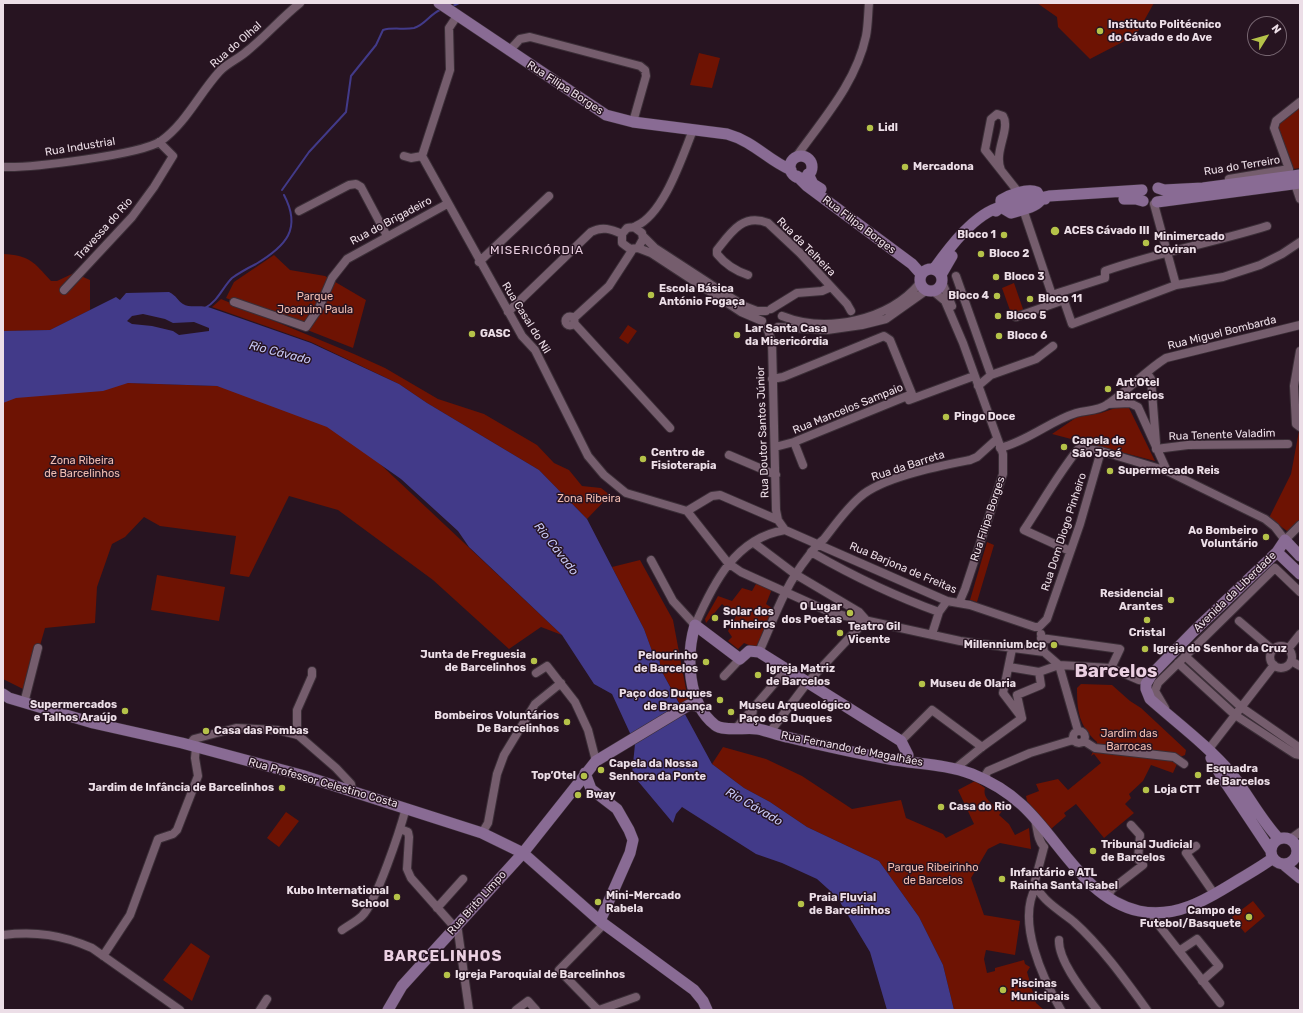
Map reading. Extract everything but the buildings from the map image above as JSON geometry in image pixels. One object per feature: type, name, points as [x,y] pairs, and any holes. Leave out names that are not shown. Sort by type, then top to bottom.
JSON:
[{"type":"main road","name":"Rua Filipa Borges","points":[[439,3],[597,110],[619,119],[633,122],[727,134],[740,138],[754,145],[773,160],[794,173],[807,186],[931,279]]},
{"type":"main road","points":[[773,160],[784,161],[798,157],[811,164],[808,174],[803,177],[794,173],[790,164],[798,157]]},
{"type":"main road","name":"Rua Filipa Borges","points":[[808,174],[814,184],[931,279]]},
{"type":"main road","points":[[1149,199],[1149,185],[1164,189],[1295,178]]},
{"type":"main road","points":[[931,279],[974,222],[991,209],[1024,200],[1049,196],[1149,199],[1295,178]]},
{"type":"main road","points":[[1149,199],[1161,196],[1164,189]]},
{"type":"main road","points":[[1001,207],[1001,200],[1019,193],[1035,191],[1040,198]]},
{"type":"main road","points":[[1001,207],[1011,213],[1036,205],[1040,201],[1040,198]]},
{"type":"main road","points":[[1285,540],[1300,556]]},
{"type":"main road","name":"Avenida da Liberdade","points":[[1284,840],[1265,822],[1232,774],[1208,750],[1150,699],[1146,689],[1146,684],[1152,674],[1205,628],[1278,552],[1285,540]]},
{"type":"main road","points":[[1278,552],[1300,574]]},
{"type":"main road","points":[[695,625],[740,659],[749,651],[759,652],[806,683],[901,741],[908,755],[907,762]]},
{"type":"main road","name":"Rua Fernando de Magalhães","points":[[695,625],[690,643],[693,693],[703,711],[717,727],[727,729],[757,729],[907,762],[956,768],[983,779],[999,786],[1022,805],[1097,890],[1107,897],[1138,911],[1153,913],[1165,912],[1188,908],[1201,903],[1272,854]]},
{"type":"main road","points":[[693,693],[688,705],[698,706],[703,711]]},
{"type":"main road","name":"Rua Professor Celestino Costa","points":[[5,697],[93,723],[193,746],[352,790],[482,833],[522,853],[602,922],[694,990],[703,1001],[707,1010]]},
{"type":"main road","name":"Rua Brito Limpo","points":[[388,1010],[402,986],[522,853],[596,761],[688,705]]},
{"type":"main road","points":[[1208,750],[1223,779],[1272,854],[1300,878]]},
{"type":"main road","points":[[585,773],[591,789],[617,809],[633,840],[630,853],[602,922]]},
{"type":"main road","points":[[1272,854],[1273,844],[1284,840],[1294,845],[1298,854],[1290,862],[1283,864]]},
{"type":"street","points":[[798,157],[807,141],[835,104],[856,67],[866,36],[869,3]]},
{"type":"street","name":"Rua do Olhal","points":[[159,142],[181,123],[220,71],[245,53],[295,4]]},
{"type":"street","points":[[404,156],[411,158],[422,156],[450,70],[449,28],[457,16]]},
{"type":"street","points":[[509,51],[520,39],[530,37],[640,66],[644,70],[646,76],[633,122]]},
{"type":"street","name":"Rua do Terreiro","points":[[1300,102],[1276,121],[1274,128],[1295,178],[1300,199]]},
{"type":"street","points":[[1002,170],[998,156],[1005,122],[1003,116],[997,114],[991,119],[985,146],[986,152],[1019,193]]},
{"type":"street","points":[[670,428],[574,321],[609,286],[636,248],[642,243],[646,220],[668,189],[693,130]]},
{"type":"street","name":"Rua Industrial","points":[[3,167],[15,168],[86,159],[151,147],[159,142]]},
{"type":"street","name":"Travessa do Rio","points":[[64,290],[132,217],[154,187],[173,156],[159,142]]},
{"type":"street","name":"Rua Casal do Nil","points":[[422,156],[447,204],[508,312],[522,336],[535,350],[588,456],[604,475],[626,493],[687,511]]},
{"type":"street","points":[[299,210],[349,185],[356,184],[361,188],[387,236]]},
{"type":"street","points":[[480,262],[549,196]]},
{"type":"street","points":[[1149,199],[1167,252],[1176,285]]},
{"type":"street","name":"Rua do Brigadeiro","points":[[234,302],[306,327],[319,308],[332,278],[346,259],[447,204]]},
{"type":"street","points":[[1023,209],[1052,295],[1105,278],[1105,271],[1131,261],[1228,238],[1267,226]]},
{"type":"street","points":[[626,262],[622,243],[622,234],[627,228],[634,227],[646,220]]},
{"type":"street","name":"Rua da Telheira","points":[[748,275],[738,272],[720,258],[717,254],[717,250],[734,228],[741,223],[756,220],[768,223],[800,253],[847,304],[850,311]]},
{"type":"street","points":[[634,227],[643,234],[655,248],[744,306],[757,311],[778,310],[782,315],[810,323],[846,321],[883,312],[900,302],[931,279]]},
{"type":"street","points":[[508,312],[591,232],[605,228],[622,234]]},
{"type":"street","points":[[1061,292],[1072,324],[1176,285],[1223,277],[1260,265],[1282,254],[1300,242]]},
{"type":"street","points":[[622,243],[627,248],[636,248],[651,253],[741,312],[765,324],[778,328],[827,330],[862,325],[886,319],[931,279]]},
{"type":"street","points":[[956,276],[991,376]]},
{"type":"street","name":"Rua Filipa Borges","points":[[931,279],[945,301],[963,343],[1004,463],[1003,474],[968,582],[959,603]]},
{"type":"street","name":"Rua Filipa Borges","points":[[931,279],[960,326],[963,343]]},
{"type":"street","points":[[765,324],[762,316],[768,310],[787,299],[804,291],[822,291],[831,288]]},
{"type":"street","points":[[778,328],[782,322],[782,315],[787,299]]},
{"type":"street","points":[[1016,317],[1064,300]]},
{"type":"street","name":"Rua Doutor Santos Júnior","points":[[765,324],[772,342],[776,510],[778,520]]},
{"type":"street","name":"Rua Miguel Bombarda","points":[[1108,404],[1154,366],[1174,355],[1299,325]]},
{"type":"street","name":"Rua Doutor Santos Júnior","points":[[772,342],[778,328]]},
{"type":"street","name":"Rua Mancelos Sampaio","points":[[772,379],[783,377],[884,336],[890,340],[912,394],[795,445],[775,447]]},
{"type":"street","points":[[978,386],[991,376],[1036,359],[1053,346]]},
{"type":"street","points":[[1298,426],[1294,386],[1300,350]]},
{"type":"street","points":[[1147,373],[1151,379],[1156,450]]},
{"type":"street","points":[[804,465],[795,445],[918,396],[974,376]]},
{"type":"street","points":[[1000,448],[1013,445],[1075,413],[1099,409],[1108,404],[1130,403],[1138,407],[1156,450],[1167,471]]},
{"type":"street","name":"Rua da Barreta","points":[[759,652],[784,592],[795,574],[818,543],[824,539],[850,506],[867,491],[899,478],[977,457],[997,439]]},
{"type":"street","name":"Rua Tenente Valadim","points":[[1156,450],[1188,445],[1288,444]]},
{"type":"street","points":[[1070,551],[1024,530],[1049,493],[1063,468],[1079,448],[1101,451],[1167,471],[1265,519],[1275,526],[1285,540],[1300,525]]},
{"type":"street","name":"Rua Dom Diogo Pinheiro","points":[[1039,627],[1047,619],[1101,451]]},
{"type":"street","points":[[729,456],[776,475]]},
{"type":"street","points":[[785,530],[778,520],[720,495],[712,496],[687,511],[728,563],[741,572],[832,613],[1012,649],[1044,652],[1059,665],[1078,730],[1084,734],[1084,741]]},
{"type":"street","name":"Rua Barjona de Freitas","points":[[785,530],[818,543],[861,564],[947,601],[959,603],[1039,627]]},
{"type":"street","name":"Rua Fernando de Magalhães","points":[[695,625],[728,563],[754,543],[776,531],[785,530]]},
{"type":"street","points":[[754,543],[795,574],[838,599],[866,620]]},
{"type":"street","points":[[811,552],[863,581],[898,597],[939,612]]},
{"type":"street","points":[[651,560],[673,601],[695,625]]},
{"type":"street","points":[[1177,723],[1155,691],[1158,683],[1185,656],[1205,628],[1275,568],[1300,592]]},
{"type":"street","points":[[832,613],[838,599]]},
{"type":"street","points":[[932,634],[939,612],[947,601]]},
{"type":"street","points":[[770,732],[806,683],[866,620]]},
{"type":"street","points":[[1238,621],[1273,650]]},
{"type":"street","points":[[1039,627],[1044,652]]},
{"type":"street","points":[[1288,649],[1300,634]]},
{"type":"street","points":[[1041,638],[1120,649],[1111,668]]},
{"type":"street","points":[[1280,646],[1288,649],[1292,656],[1291,661],[1286,667],[1278,667],[1274,665],[1270,658],[1273,650],[1280,646]]},
{"type":"street","points":[[24,703],[38,648]]},
{"type":"street","points":[[1012,649],[1003,692],[1022,718]]},
{"type":"street","points":[[1185,656],[1212,682],[1294,754],[1300,755]]},
{"type":"street","points":[[724,676],[740,659]]},
{"type":"street","points":[[1291,661],[1300,666]]},
{"type":"street","points":[[1178,663],[1235,715],[1300,748]]},
{"type":"street","points":[[1009,667],[1039,672],[1059,665],[1111,668],[1140,680]]},
{"type":"street","points":[[1208,750],[1274,665]]},
{"type":"street","points":[[536,673],[547,666],[575,702],[588,730],[596,761]]},
{"type":"street","points":[[737,728],[786,670]]},
{"type":"street","points":[[298,735],[297,710],[312,676],[312,671]]},
{"type":"street","points":[[1022,718],[1017,696],[1041,685],[1039,672]]},
{"type":"street","points":[[1207,690],[1212,682]]},
{"type":"street","points":[[482,833],[488,823],[497,774],[504,755],[535,704],[561,683]]},
{"type":"street","points":[[753,709],[752,717],[757,729]]},
{"type":"street","points":[[901,741],[932,710],[982,747]]},
{"type":"street","points":[[956,768],[1022,718]]},
{"type":"street","points":[[103,956],[130,915],[158,839],[173,834],[177,830],[198,776],[193,746],[194,739],[236,728],[277,730],[298,735],[336,768],[351,784],[352,790]]},
{"type":"street","points":[[1073,740],[1073,735],[1078,730]]},
{"type":"street","points":[[983,779],[988,771],[1030,753],[1073,740],[1078,743],[1084,741]]},
{"type":"street","points":[[1084,741],[1095,748],[1174,757],[1184,764]]},
{"type":"street","points":[[342,930],[362,916],[371,903],[400,829],[406,808]]},
{"type":"street","points":[[1034,818],[1038,829],[1038,840],[1044,847]]},
{"type":"street","points":[[1107,897],[1112,889],[1143,865],[1138,859],[1140,835],[1131,825]]},
{"type":"street","points":[[400,829],[408,832],[407,869],[411,878],[436,908],[455,927],[459,938],[469,1010]]},
{"type":"street","points":[[1038,840],[1041,832],[1049,836],[1050,842],[1044,847],[1035,881],[1036,887],[1043,896],[1078,925],[1092,940],[1147,1010]]},
{"type":"street","points":[[1284,840],[1300,832]]},
{"type":"street","points":[[1044,847],[1058,846]]},
{"type":"street","points":[[1196,846],[1186,853],[1215,894]]},
{"type":"street","points":[[436,908],[463,879]]},
{"type":"street","points":[[1036,887],[1032,893],[1030,916],[1032,944],[1041,971],[1061,1010]]},
{"type":"street","points":[[1153,913],[1154,919],[1220,1003]]},
{"type":"street","points":[[602,922],[559,970],[598,1010],[636,997]]},
{"type":"street","points":[[3,935],[39,933],[54,935],[77,942],[103,956],[181,1010]]},
{"type":"street","points":[[1179,952],[1197,939],[1216,961],[1219,966],[1202,981]]},
{"type":"street","points":[[1059,940],[1068,968],[1097,1010]]},
{"type":"street","points":[[260,1010],[267,999]]},
{"type":"street","points":[[516,1010],[528,1002],[536,1010]]},
{"type":"green space","name":"Instituto Politécnico do Cávado e do Ave","points":[[1037,3],[1154,3],[1136,35],[1090,59],[1058,27],[1057,17]]},
{"type":"green space","points":[[699,53],[720,58],[712,88],[690,85]]},
{"type":"green space","points":[[1300,105],[1300,168],[1293,169],[1277,126],[1280,120]]},
{"type":"green space","points":[[3,254],[25,258],[35,264],[51,281],[57,281],[74,273],[90,280],[90,310],[50,330],[3,331]]},
{"type":"green space","name":"Parque Joaquim Paula","points":[[274,255],[290,270],[325,276],[366,300],[353,348],[226,298],[234,282]]},
{"type":"green space","points":[[1014,283],[1024,312],[1012,316],[1002,288]]},
{"type":"green space","name":"Zona Ribeira","points":[[221,299],[385,368],[438,399],[484,414],[537,445],[554,463],[569,470],[582,486],[601,488],[610,495],[587,519],[539,470],[427,403],[399,384],[311,342],[212,307]]},
{"type":"green space","points":[[628,325],[637,331],[628,344],[619,338]]},
{"type":"green space","name":"Zona Ribeira de Barcelinhos","points":[[128,383],[217,386],[329,416],[562,635],[541,627],[509,649],[433,580],[338,510],[289,496],[249,577],[230,574],[236,536],[160,526],[144,517],[125,537],[112,544],[97,587],[95,623],[45,628],[27,691],[3,679],[3,397]]},
{"type":"green space","points":[[1121,406],[1128,406],[1155,461],[1052,434],[1077,417],[1101,413]]},
{"type":"green space","points":[[1299,431],[1300,522],[1290,533],[1269,518],[1291,474]]},
{"type":"green space","points":[[987,542],[994,545],[977,602],[970,600]]},
{"type":"green space","points":[[640,560],[673,620],[688,700],[681,706],[661,670],[659,658],[652,651],[644,629],[612,567]]},
{"type":"green space","points":[[157,575],[225,587],[219,621],[151,610]]},
{"type":"green space","points":[[757,582],[772,589],[766,604],[775,610],[759,649],[744,643],[738,649],[728,641],[732,637],[728,631],[736,616],[722,604],[706,623],[705,619],[718,596],[732,601],[742,588],[752,591]]},
{"type":"green space","name":"Jardim das Barrocas","points":[[1081,684],[1112,685],[1130,701],[1141,708],[1186,750],[1185,755],[1180,757],[1173,773],[1151,765],[1143,781],[1129,794],[1131,798],[1125,804],[1134,813],[1104,838],[1076,804],[1064,813],[1066,816],[1051,829],[1027,801],[1026,796],[1039,791],[1036,784],[1058,779],[1068,790],[1101,763],[1094,754],[1091,756],[1097,742],[1086,730],[1080,718],[1077,688]]},
{"type":"green space","name":"Parque Ribeirinho de Barcelos","points":[[723,747],[766,759],[802,776],[852,809],[901,800],[906,818],[943,834],[946,838],[974,824],[958,790],[975,781],[985,788],[985,795],[987,799],[1002,811],[999,815],[1009,824],[1015,835],[1029,828],[1031,849],[1000,843],[988,849],[971,878],[984,915],[1020,921],[1015,955],[986,950],[984,959],[987,973],[995,971],[995,968],[1024,960],[1025,964],[1030,967],[1027,972],[1036,1003],[1044,1010],[954,1010],[943,965],[919,917],[879,861],[807,827],[770,802],[744,788],[712,764]]},
{"type":"green space","points":[[286,812],[299,821],[279,847],[267,838]]},
{"type":"green space","name":"Campo de Futebol/Basquete","points":[[1253,901],[1265,916],[1245,933],[1232,917]]},
{"type":"green space","points":[[191,943],[210,956],[192,1001],[163,980]]},
{"type":"water","name":"Rio Cávado","points":[[169,292],[185,305],[208,307],[311,343],[399,384],[427,403],[539,470],[587,519],[644,629],[652,651],[659,658],[661,670],[712,764],[744,788],[770,802],[807,827],[879,861],[919,917],[943,965],[954,1010],[887,1010],[870,952],[837,897],[817,879],[782,863],[756,854],[682,807],[676,814],[673,823],[632,774],[635,744],[612,694],[594,684],[562,635],[469,547],[458,531],[401,479],[327,427],[217,386],[128,383],[103,391],[16,398],[3,403],[3,331],[50,330],[116,297],[120,300],[126,293]],"holes":[[[143,314],[165,319],[173,323],[194,322],[209,328],[209,331],[179,335],[173,331],[152,326],[132,324],[127,321],[132,316]]]},
{"type":"waterway","points":[[453,6],[459,3]]},
{"type":"waterway","points":[[282,190],[309,152],[346,112],[351,76],[376,45],[383,30],[418,27],[440,10]]},
{"type":"waterway","points":[[205,308],[217,298],[232,278],[267,257],[276,250],[288,236],[291,227],[291,218],[289,207],[284,195]]},
{"type":"place","name":"Instituto Politécnico do Cávado e do Ave","points":[[1100,31]]},
{"type":"place","name":"Lidl","points":[[870,128]]},
{"type":"place","name":"Mercadona","points":[[905,167]]},
{"type":"place","name":"ACES Cávado III","points":[[1055,231]]},
{"type":"place","name":"Bloco 1","points":[[1004,235]]},
{"type":"place","name":"Minimercado Coviran","points":[[1146,243]]},
{"type":"place","name":"Bloco 2","points":[[981,254]]},
{"type":"place","name":"Bloco 3","points":[[996,277]]},
{"type":"place","name":"Escola Básica António Fogaça","points":[[651,295]]},
{"type":"place","name":"Bloco 4","points":[[997,296]]},
{"type":"place","name":"Bloco 11","points":[[1030,299]]},
{"type":"place","name":"Bloco 5","points":[[998,316]]},
{"type":"place","name":"GASC","points":[[472,334]]},
{"type":"place","name":"Lar Santa Casa da Misericórdia","points":[[737,335]]},
{"type":"place","name":"Bloco 6","points":[[999,336]]},
{"type":"place","name":"Art'Otel Barcelos","points":[[1108,389]]},
{"type":"place","name":"Pingo Doce","points":[[946,417]]},
{"type":"place","name":"Capela de São José","points":[[1064,447]]},
{"type":"place","name":"Centro de Fisioterapia","points":[[643,459]]},
{"type":"place","name":"Supermecado Reis","points":[[1110,471]]},
{"type":"place","name":"Ao Bombeiro Voluntário","points":[[1266,537]]},
{"type":"place","name":"Residencial Arantes","points":[[1171,600]]},
{"type":"place","name":"O Lugar dos Poetas","points":[[850,613]]},
{"type":"place","name":"Solar dos Pinheiros","points":[[715,618]]},
{"type":"place","name":"Cristal","points":[[1147,620]]},
{"type":"place","name":"Teatro Gil Vicente","points":[[840,633]]},
{"type":"place","name":"Millennium bcp","points":[[1054,645]]},
{"type":"place","name":"Igreja do Senhor da Cruz","points":[[1145,649]]},
{"type":"place","name":"Junta de Freguesia de Barcelinhos","points":[[534,661]]},
{"type":"place","name":"Pelourinho de Barcelos","points":[[706,662]]},
{"type":"place","name":"Igreja Matriz de Barcelos","points":[[758,675]]},
{"type":"place","name":"Museu de Olaria","points":[[922,684]]},
{"type":"place","name":"Paço dos Duques de Bragança","points":[[720,700]]},
{"type":"place","name":"Supermercados e Talhos Araújo","points":[[125,711]]},
{"type":"place","name":"Museu Arqueológico Paço dos Duques","points":[[731,712]]},
{"type":"place","name":"Bombeiros Voluntários De Barcelinhos","points":[[567,722]]},
{"type":"place","name":"Casa das Pombas","points":[[206,731]]},
{"type":"place","name":"Capela da Nossa Senhora da Ponte","points":[[601,770]]},
{"type":"place","name":"Esquadra de Barcelos","points":[[1198,775]]},
{"type":"place","name":"Top’Otel","points":[[584,776]]},
{"type":"place","name":"Jardim de Infância de Barcelinhos","points":[[282,788]]},
{"type":"place","name":"Loja CTT","points":[[1146,790]]},
{"type":"place","name":"Bway","points":[[578,795]]},
{"type":"place","name":"Casa do Rio","points":[[941,807]]},
{"type":"place","name":"Tribunal Judicial de Barcelos","points":[[1093,851]]},
{"type":"place","name":"Infantário e ATL Rainha Santa Isabel","points":[[1002,879]]},
{"type":"place","name":"Kubo International School","points":[[397,897]]},
{"type":"place","name":"Mini-Mercado Rabela","points":[[598,902]]},
{"type":"place","name":"Praia Fluvial de Barcelinhos","points":[[801,904]]},
{"type":"place","name":"Campo de Futebol/Basquete","points":[[1249,917]]},
{"type":"place","name":"Igreja Paroquial de Barcelinhos","points":[[447,975]]},
{"type":"place","name":"Piscinas Municipais","points":[[1003,990]]},
{"type":"district","name":"MISERICÓRDIA","points":[[537,251]]},
{"type":"district","name":"Barcelos","points":[[1116,672]]},
{"type":"district","name":"BARCELINHOS","points":[[443,957]]}]
